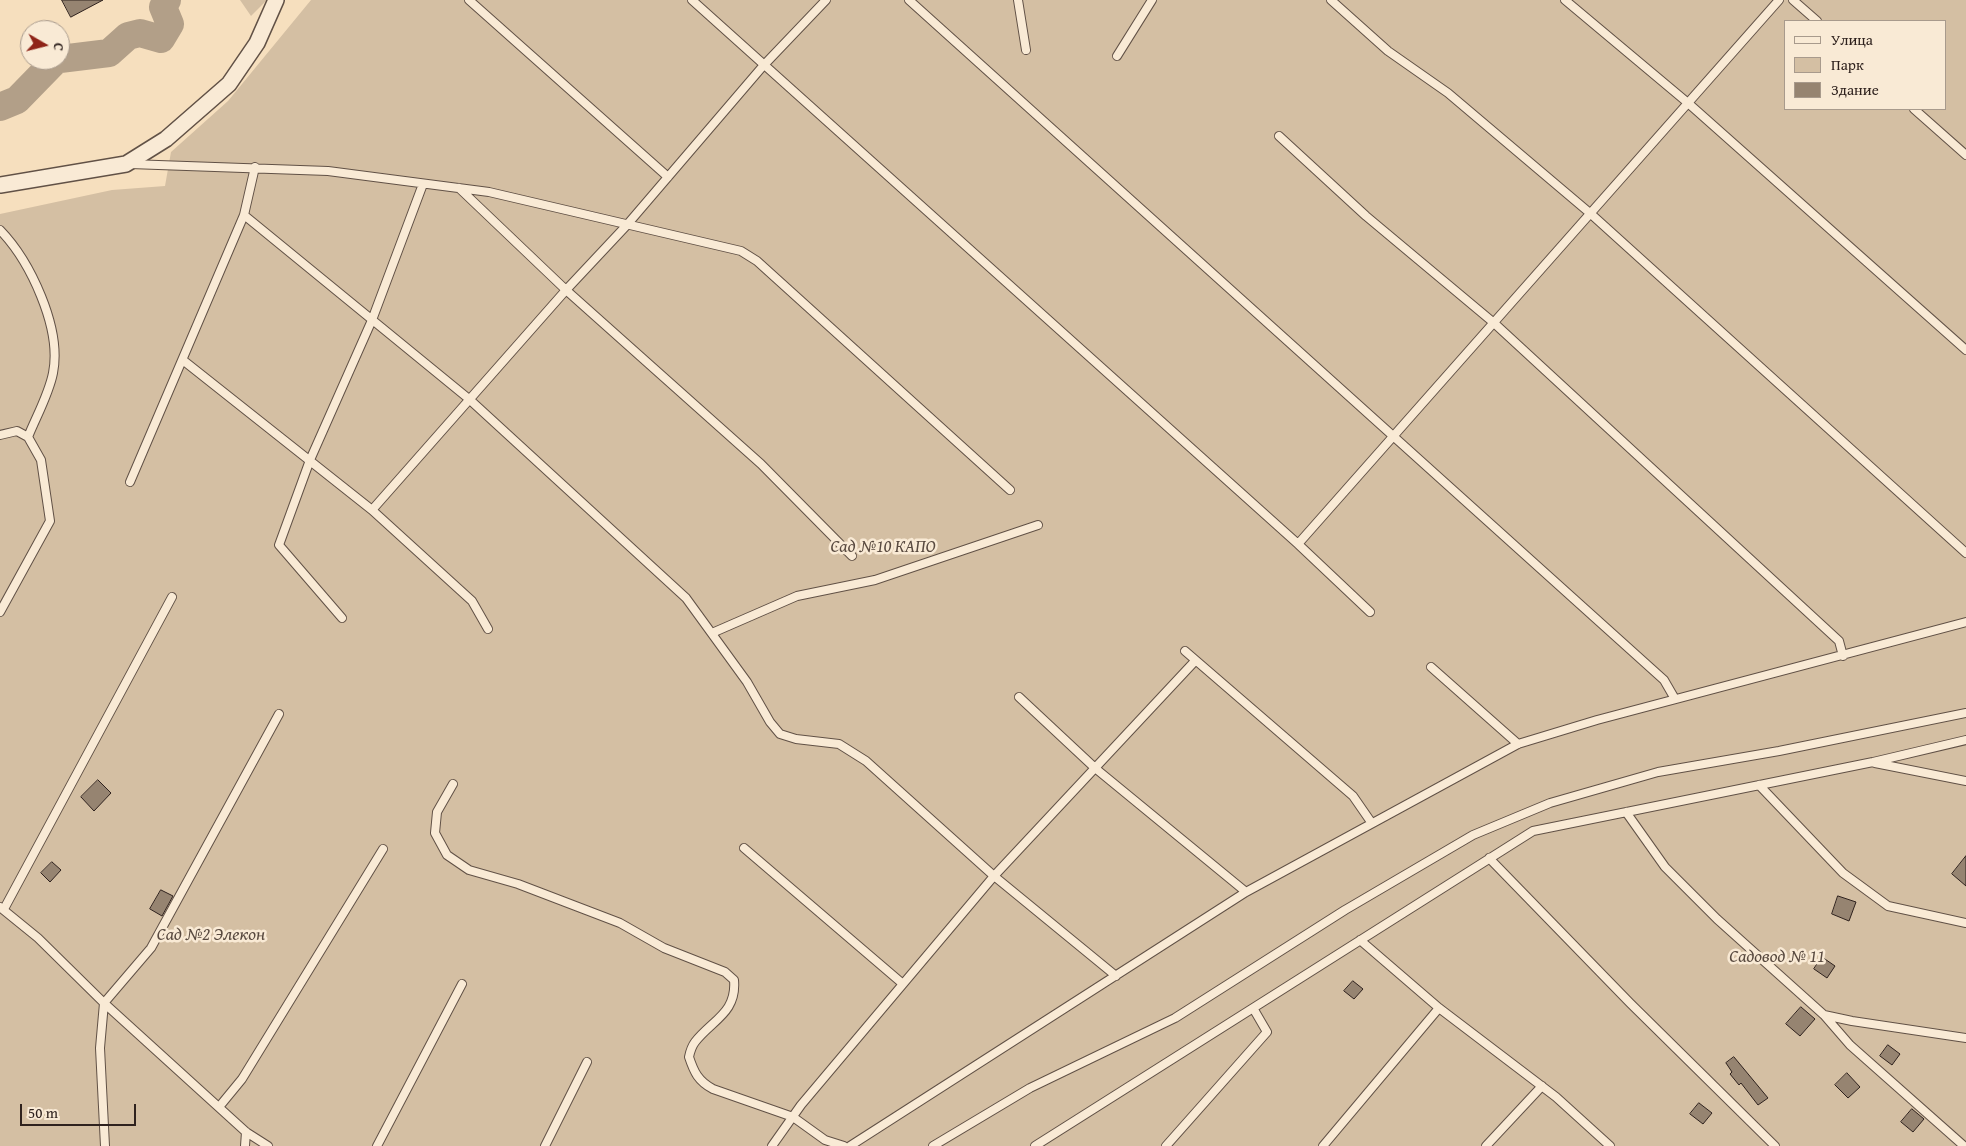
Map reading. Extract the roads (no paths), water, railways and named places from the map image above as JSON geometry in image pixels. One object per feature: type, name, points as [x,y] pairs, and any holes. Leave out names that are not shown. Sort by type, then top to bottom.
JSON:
[{"type":"street","points":[[0,185],[126,164],[166,139],[229,84],[256,43],[276,0]]},
{"type":"lane","points":[[469,0],[668,177]]},
{"type":"lane","points":[[692,0],[1298,544],[1370,612]]},
{"type":"lane","points":[[372,510],[566,290],[626,226],[764,66],[826,0]]},
{"type":"lane","points":[[909,0],[1664,680],[1675,700]]},
{"type":"lane","points":[[1018,0],[1026,50]]},
{"type":"lane","points":[[1117,56],[1152,0]]},
{"type":"lane","points":[[1331,0],[1388,51],[1448,93],[1591,214],[1966,553]]},
{"type":"lane","points":[[1565,0],[1688,103],[1966,350]]},
{"type":"lane","points":[[1298,544],[1391,435],[1494,323],[1779,0]]},
{"type":"lane","points":[[1793,0],[1816,20]]},
{"type":"lane","points":[[1915,110],[1966,155]]},
{"type":"lane","points":[[1279,136],[1366,216],[1494,323],[1840,641],[1843,656]]},
{"type":"lane","points":[[126,164],[328,171],[489,192],[626,226],[741,251],[757,261],[1010,490]]},
{"type":"lane","points":[[130,482],[184,361],[244,215],[255,167]]},
{"type":"lane","points":[[342,618],[279,545],[310,460],[372,320],[423,184]]},
{"type":"lane","points":[[459,188],[566,290],[761,464],[852,556]]},
{"type":"lane","points":[[244,215],[469,399],[686,598],[747,682],[770,722],[780,734],[796,739],[840,744],[866,761],[994,876],[1116,976]]},
{"type":"lane","points":[[0,230],[11,241],[38,287],[54,338],[53,372],[28,437]]},
{"type":"lane","points":[[184,361],[372,510],[472,601],[488,629]]},
{"type":"lane","points":[[0,435],[17,431],[28,437],[41,460],[50,521],[0,612]]},
{"type":"lane","points":[[712,633],[797,596],[875,580],[1038,525]]},
{"type":"lane","points":[[172,597],[2,908],[38,938],[104,1003],[246,1132],[268,1146]]},
{"type":"lane","points":[[850,1146],[1246,892],[1371,822],[1518,744],[1966,622]]},
{"type":"lane","points":[[1186,650],[1195,661],[1354,796],[1371,822]]},
{"type":"lane","points":[[772,1146],[793,1117],[994,876],[1195,661]]},
{"type":"lane","points":[[1431,667],[1518,744]]},
{"type":"lane","points":[[1019,697],[1095,768],[1246,892]]},
{"type":"lane","points":[[933,1146],[1030,1088],[1175,1018],[1345,910],[1473,835],[1550,803],[1658,772],[1779,751],[1966,713]]},
{"type":"lane","points":[[104,1146],[100,1048],[104,1003],[151,948],[279,714]]},
{"type":"lane","points":[[1035,1146],[1533,831],[1873,762],[1966,740]]},
{"type":"lane","points":[[1873,762],[1966,781]]},
{"type":"lane","points":[[453,784],[437,812],[435,833],[447,855],[469,870],[518,884],[620,923],[664,948],[725,972],[734,980],[735,991],[732,1002],[715,1024],[694,1043],[689,1057],[695,1073],[702,1083],[713,1089],[793,1117],[825,1140],[844,1146]]},
{"type":"lane","points":[[1760,785],[1843,873],[1888,906],[1966,923]]},
{"type":"lane","points":[[1626,812],[1665,867],[1717,919],[1824,1015],[1850,1045],[1964,1146]]},
{"type":"lane","points":[[744,848],[903,984]]},
{"type":"lane","points":[[219,1107],[242,1079],[383,849]]},
{"type":"lane","points":[[1489,858],[1630,1003],[1775,1146]]},
{"type":"lane","points":[[1360,940],[1439,1008],[1542,1086],[1610,1146]]},
{"type":"lane","points":[[377,1146],[462,984]]},
{"type":"lane","points":[[1166,1146],[1267,1032],[1253,1008]]},
{"type":"lane","points":[[1323,1146],[1439,1008]]},
{"type":"lane","points":[[1824,1015],[1966,1038]]},
{"type":"lane","points":[[544,1146],[587,1062]]},
{"type":"lane","points":[[1486,1146],[1542,1086]]},
{"type":"lane","points":[[245,1146],[246,1132]]},
{"type":"waterway","points":[[70,58],[109,53],[128,36],[140,33],[161,39],[170,24],[163,7],[167,0]]},
{"type":"waterway","points":[[0,107],[17,100],[46,70]]},
{"type":"park label","name":"Сад №10 КАПО","points":[[883,547]]},
{"type":"park label","name":"Сад №2 Элекон","points":[[211,935]]},
{"type":"park label","name":"Садовод № 11","points":[[1777,957]]}]
